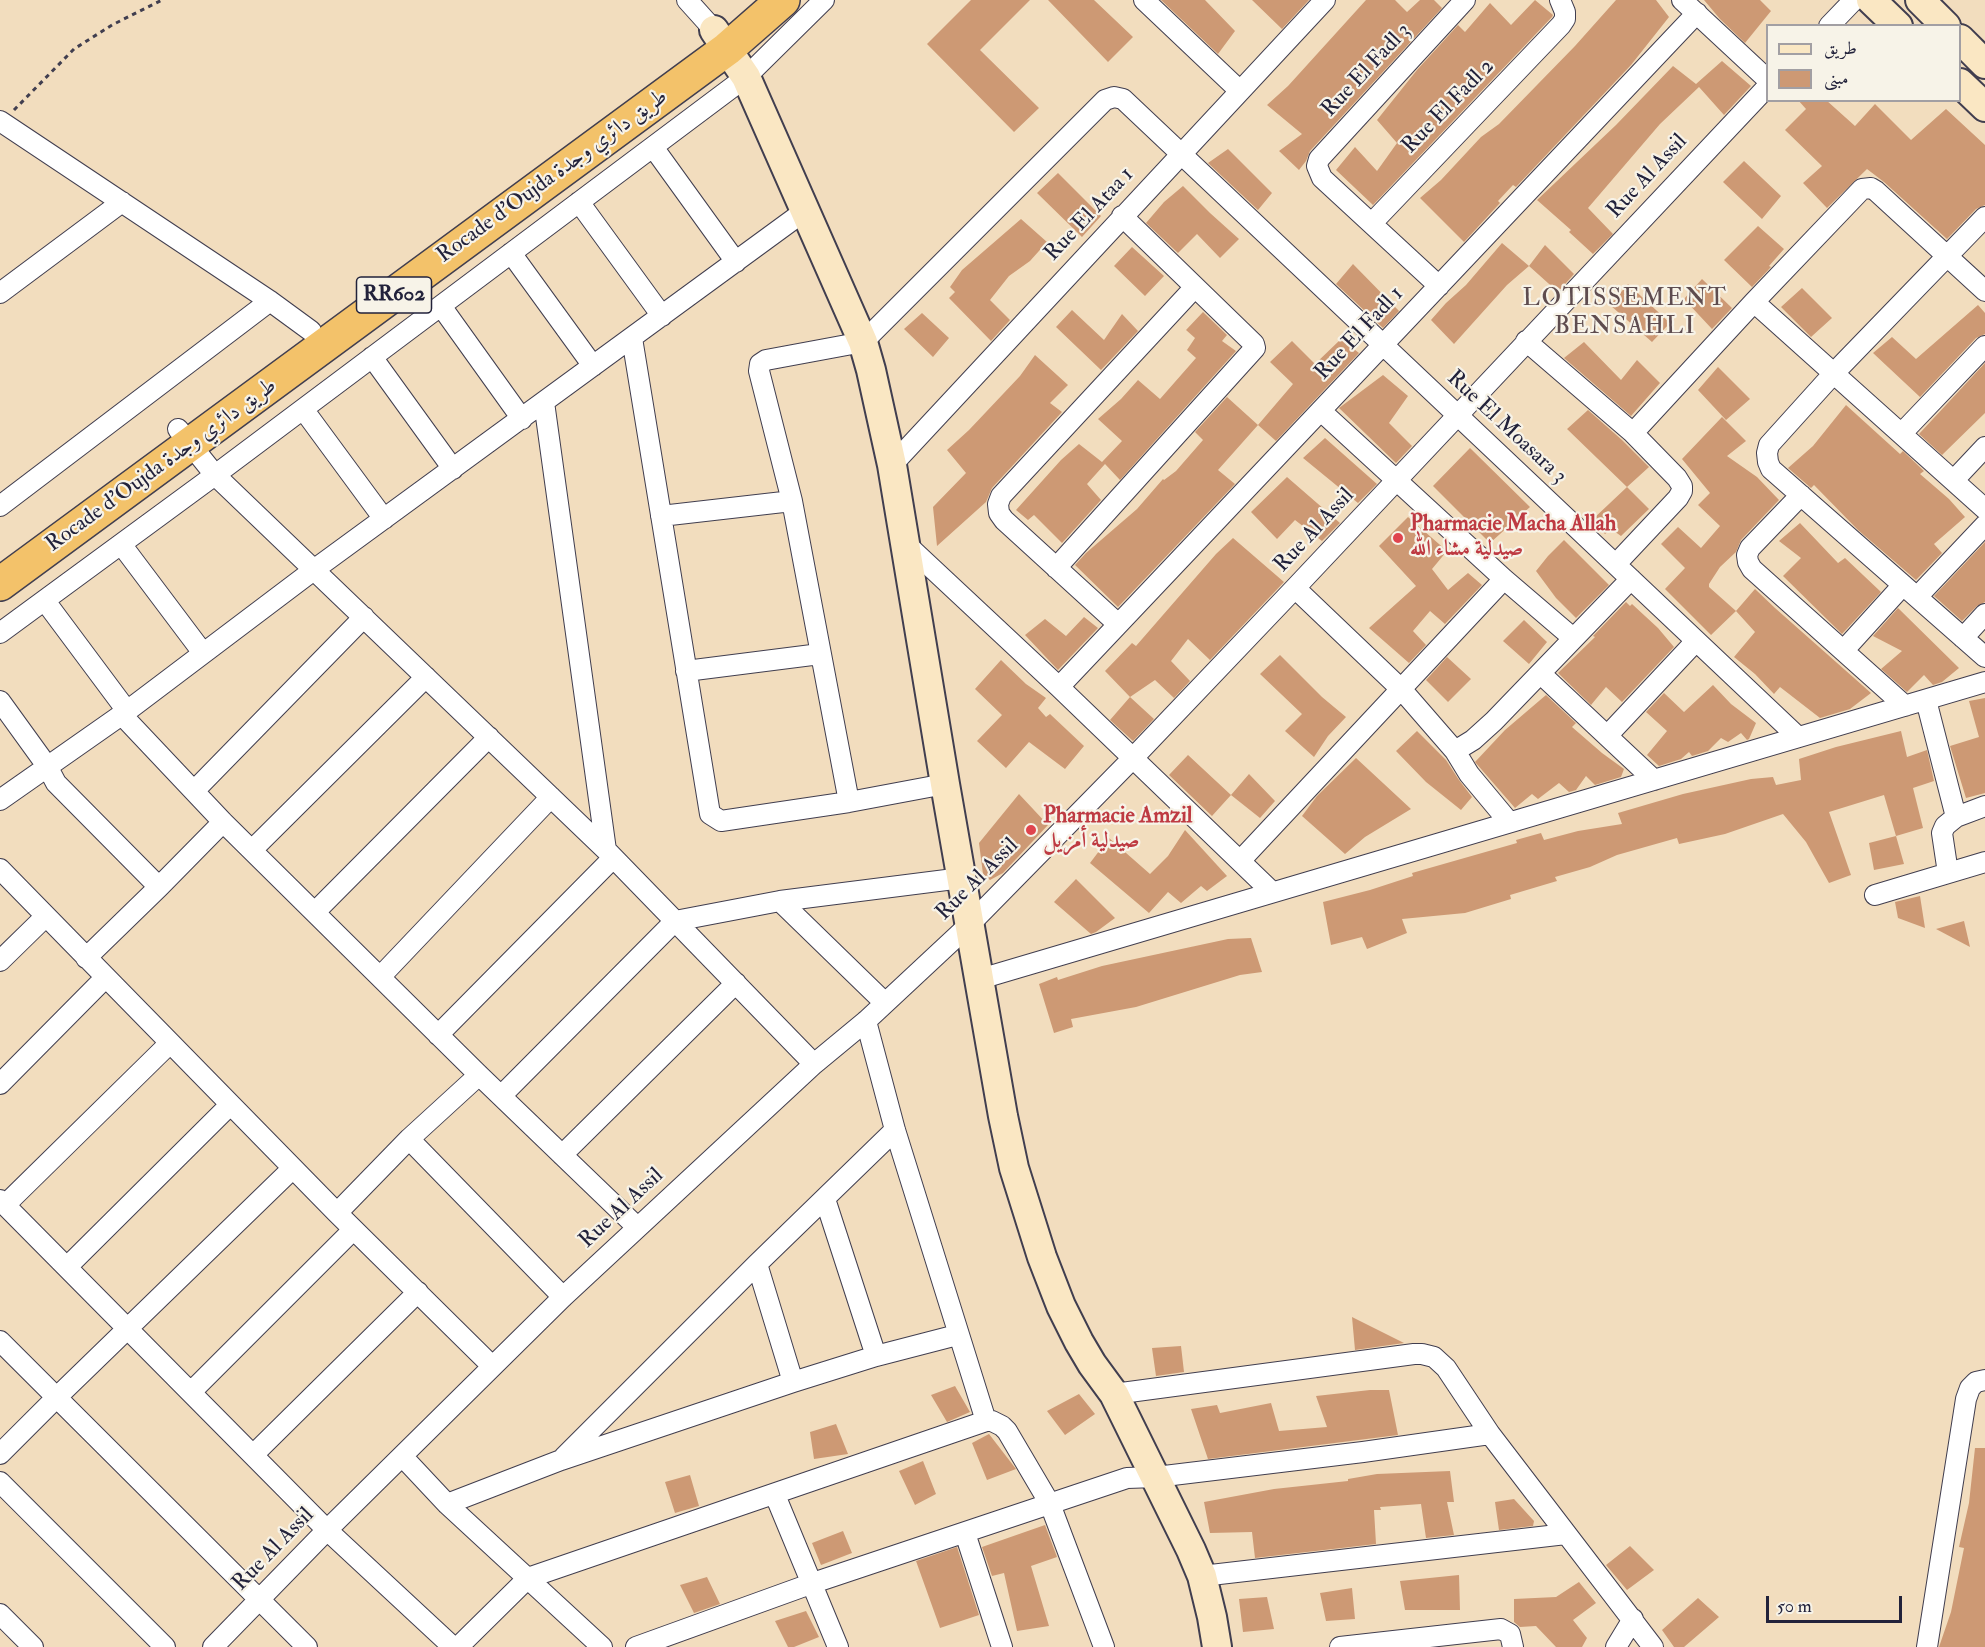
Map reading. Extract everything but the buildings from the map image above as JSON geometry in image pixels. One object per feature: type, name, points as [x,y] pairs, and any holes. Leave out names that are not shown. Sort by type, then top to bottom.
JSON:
[{"type":"highway","name":"Rocade d'Oujda طريق دائري وجدة","points":[[0,585],[311,331],[665,69],[720,40],[751,0]]},
{"type":"highway","name":"Rocade d'Oujda طريق دائري وجدة","points":[[0,558],[184,437],[720,40],[783,0]]},
{"type":"street","points":[[687,0],[720,40],[746,77],[863,342],[874,379],[892,465],[945,784],[1014,1168],[1038,1246],[1061,1306],[1092,1364],[1114,1394],[1202,1576],[1217,1647]]},
{"type":"street","points":[[0,633],[746,77],[824,0]]},
{"type":"street","points":[[1144,0],[1239,91]]},
{"type":"street","name":"Rue El Ataa 1","points":[[892,465],[1325,0]]},
{"type":"street","name":"Rue El Fadl 3","points":[[1372,223],[1322,178],[1318,171],[1319,159],[1465,0]]},
{"type":"street","name":"Rue El Fadl 2","points":[[1372,223],[1562,25],[1565,12],[1560,0]]},
{"type":"street","points":[[1831,24],[1854,0]]},
{"type":"street","points":[[1871,0],[1896,24]]},
{"type":"street","points":[[1920,0],[1944,24]]},
{"type":"street","points":[[1689,7],[1766,79]]},
{"type":"street","name":"Rue El Fadl 1","points":[[1059,687],[1439,286],[1689,7]]},
{"type":"street","points":[[1961,41],[1985,64]]},
{"type":"street","points":[[1961,85],[1985,107]]},
{"type":"street","name":"Rue Al Assil","points":[[213,1647],[327,1530],[563,1297],[814,1064],[866,1021],[970,924],[1295,588],[1766,87]]},
{"type":"street","name":"Rue El Moasara 3","points":[[863,342],[1105,100],[1113,97],[1123,99],[1798,737]]},
{"type":"street","points":[[1,122],[270,301],[311,331]]},
{"type":"street","points":[[653,147],[736,262]]},
{"type":"street","points":[[1633,433],[1859,192],[1867,188],[1876,191],[1985,291]]},
{"type":"street","points":[[0,293],[122,202]]},
{"type":"street","points":[[579,202],[662,316]]},
{"type":"street","points":[[0,801],[806,210]]},
{"type":"street","points":[[1056,568],[1253,353],[1255,348],[1254,344],[1122,216]]},
{"type":"street","points":[[1985,217],[1834,373],[1769,445],[1768,462],[1771,469],[1985,657]]},
{"type":"street","points":[[1372,223],[1439,286]]},
{"type":"street","points":[[511,253],[593,366]]},
{"type":"street","points":[[1118,624],[1004,520],[999,513],[998,504],[1001,496],[1195,287]]},
{"type":"street","points":[[0,506],[270,301]]},
{"type":"street","points":[[1754,302],[1985,509]]},
{"type":"street","points":[[441,306],[522,419]]},
{"type":"street","points":[[632,338],[708,808],[714,818],[721,821],[849,802],[945,784]]},
{"type":"street","points":[[1526,341],[1633,433],[1677,478],[1682,491],[1678,498],[1616,564]]},
{"type":"street","points":[[849,802],[792,501],[759,371],[760,364],[766,360],[863,342]]},
{"type":"street","points":[[1902,433],[1985,346]]},
{"type":"street","points":[[372,357],[453,469]]},
{"type":"street","points":[[544,402],[610,854]]},
{"type":"street","points":[[303,409],[384,519]]},
{"type":"street","points":[[1321,411],[1504,579],[1573,638]]},
{"type":"street","points":[[184,437],[215,475],[610,854],[814,1064]]},
{"type":"street","points":[[1954,480],[1985,447]]},
{"type":"street","points":[[1801,495],[1750,549],[1747,555],[1748,562],[1752,569],[1905,706]]},
{"type":"street","points":[[661,516],[792,501]]},
{"type":"street","points":[[1844,650],[1985,525]]},
{"type":"street","points":[[121,544],[203,653]]},
{"type":"street","points":[[906,544],[1272,892]]},
{"type":"street","points":[[1240,861],[1504,579]]},
{"type":"street","points":[[1455,751],[1473,740],[1541,674],[1631,579]]},
{"type":"street","points":[[1295,588],[1402,690],[1455,751],[1469,774],[1509,822]]},
{"type":"street","points":[[45,601],[124,712],[223,822],[438,1035],[637,1227]]},
{"type":"street","points":[[1963,638],[1985,614]]},
{"type":"street","points":[[194,791],[364,617]]},
{"type":"street","points":[[1607,736],[1696,642]]},
{"type":"street","points":[[687,671],[820,654]]},
{"type":"street","points":[[1541,674],[1654,780]]},
{"type":"street","points":[[252,850],[426,677]]},
{"type":"street","points":[[980,979],[1985,682]]},
{"type":"street","points":[[1926,699],[1956,817]]},
{"type":"street","points":[[0,701],[47,766],[56,783],[159,887]]},
{"type":"street","points":[[315,912],[489,737]]},
{"type":"street","points":[[380,977],[550,797]]},
{"type":"street","points":[[1948,873],[1942,833],[1945,826],[1956,817],[1985,806]]},
{"type":"street","points":[[86,958],[223,822]]},
{"type":"street","points":[[438,1035],[610,854]]},
{"type":"street","points":[[1875,895],[1985,862]]},
{"type":"street","points":[[0,869],[353,1230],[492,1366]]},
{"type":"street","points":[[501,1096],[675,921],[780,901],[962,878]]},
{"type":"street","points":[[780,901],[885,1003]]},
{"type":"street","points":[[0,961],[46,916]]},
{"type":"street","points":[[0,1084],[105,977]]},
{"type":"street","points":[[562,1155],[736,983]]},
{"type":"street","points":[[866,1021],[895,1130],[957,1335],[986,1421]]},
{"type":"street","points":[[170,1043],[3,1202],[327,1530],[456,1647],[528,1578],[986,1421],[996,1422],[1007,1431],[1050,1503],[1104,1647]]},
{"type":"street","points":[[337,1213],[410,1139],[479,1074]]},
{"type":"street","points":[[67,1267],[230,1105]]},
{"type":"street","points":[[561,1460],[756,1264],[895,1130]]},
{"type":"street","points":[[410,1139],[563,1297]]},
{"type":"street","points":[[0,1454],[293,1168]]},
{"type":"street","points":[[825,1199],[876,1356]]},
{"type":"street","points":[[191,1392],[353,1230]]},
{"type":"street","points":[[756,1264],[793,1382]]},
{"type":"street","points":[[253,1455],[418,1292]]},
{"type":"street","points":[[447,1504],[561,1460],[793,1382],[876,1356],[957,1335]]},
{"type":"street","points":[[0,1341],[307,1647]]},
{"type":"street","points":[[1114,1394],[1422,1354],[1434,1357],[1446,1368],[1490,1434],[1653,1647]]},
{"type":"street","points":[[1927,1647],[1966,1399],[1970,1388],[1976,1382],[1985,1380]]},
{"type":"street","points":[[636,1647],[813,1583],[1127,1478],[1156,1477],[1363,1452],[1490,1434]]},
{"type":"street","points":[[402,1456],[447,1504],[602,1647]]},
{"type":"street","points":[[0,1482],[165,1647]]},
{"type":"street","points":[[775,1495],[838,1647]]},
{"type":"street","points":[[965,1533],[1002,1647]]},
{"type":"street","points":[[1202,1576],[1566,1534]]},
{"type":"street","points":[[0,1614],[33,1647]]},
{"type":"street","points":[[1616,1647],[1633,1619]]},
{"type":"street","points":[[1340,1647],[1501,1629],[1510,1634],[1512,1647]]},
{"type":"path","points":[[1,122],[75,49],[112,25],[162,0]]},
{"type":"place","name":"Pharmacie Macha Allah صيدلية مشاء الله","points":[[1398,538]]},
{"type":"place","name":"Pharmacie Amzil صيدلية أمزيل","points":[[1031,830]]},
{"type":"district","name":"LOTISSEMENT BENSAHLI","points":[[1625,314]]}]
